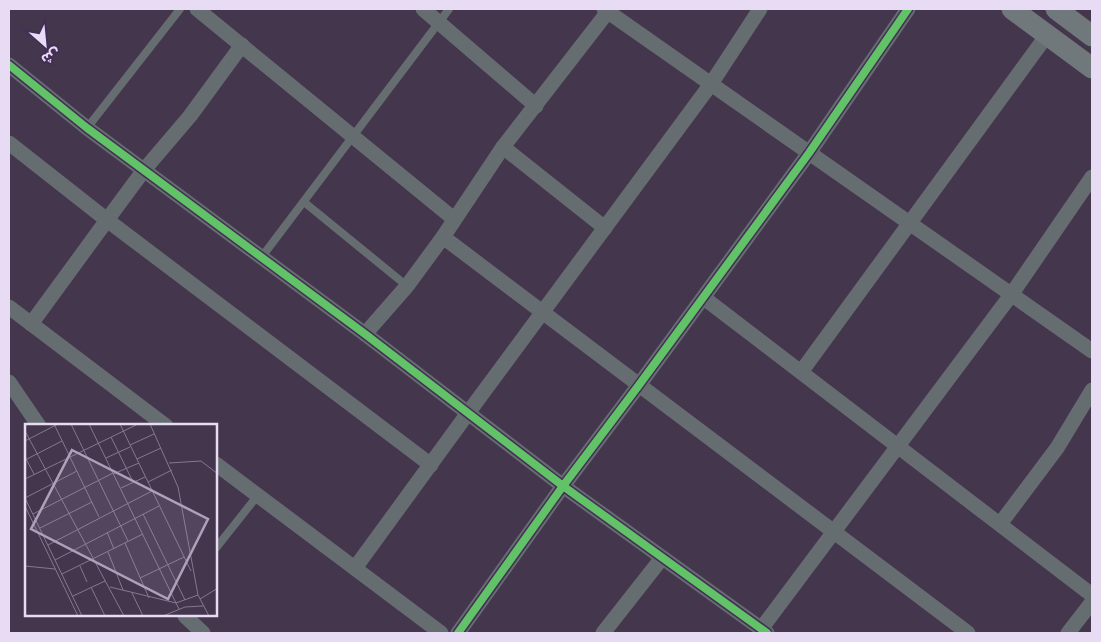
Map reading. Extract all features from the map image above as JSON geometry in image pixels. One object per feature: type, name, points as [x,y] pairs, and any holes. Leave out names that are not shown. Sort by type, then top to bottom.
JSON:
[{"type":"street","points":[[197,9],[454,218]]},
{"type":"street","points":[[423,9],[536,106]]},
{"type":"street","points":[[355,568],[711,84],[760,9]]},
{"type":"street","points":[[458,633],[563,486],[640,385],[809,153],[908,9]]},
{"type":"street","points":[[1012,9],[1092,68]]},
{"type":"street","points":[[1056,9],[1092,36]]},
{"type":"street","points":[[365,334],[407,286],[443,237],[503,147],[607,10],[1092,351]]},
{"type":"street","points":[[801,372],[1047,35]]},
{"type":"street","points":[[31,324],[144,170],[190,116],[242,45]]},
{"type":"street","points":[[9,65],[87,128],[365,334],[563,486],[757,630],[834,532],[1011,295],[1092,177]]},
{"type":"street","points":[[9,143],[107,220],[431,465]]},
{"type":"street","points":[[503,147],[605,228]]},
{"type":"street","points":[[443,237],[968,633]]},
{"type":"street","points":[[704,298],[1092,595]]},
{"type":"street","points":[[9,308],[163,424]]},
{"type":"street","points":[[9,382],[38,424]]},
{"type":"street","points":[[1000,524],[1057,448],[1092,390]]},
{"type":"street","points":[[218,465],[441,633]]},
{"type":"street","points":[[603,633],[662,558]]},
{"type":"street","points":[[1068,633],[1092,602]]},
{"type":"street","points":[[186,617],[203,633]]},
{"type":"lane","points":[[87,128],[180,9]]},
{"type":"lane","points":[[262,258],[449,9]]},
{"type":"lane","points":[[304,202],[407,286]]},
{"type":"lane","points":[[218,545],[258,495]]},
{"type":"cycle path","points":[[458,633],[563,486],[809,153],[908,9]]},
{"type":"cycle path","points":[[9,65],[87,128],[365,334],[563,486],[767,633]]}]
